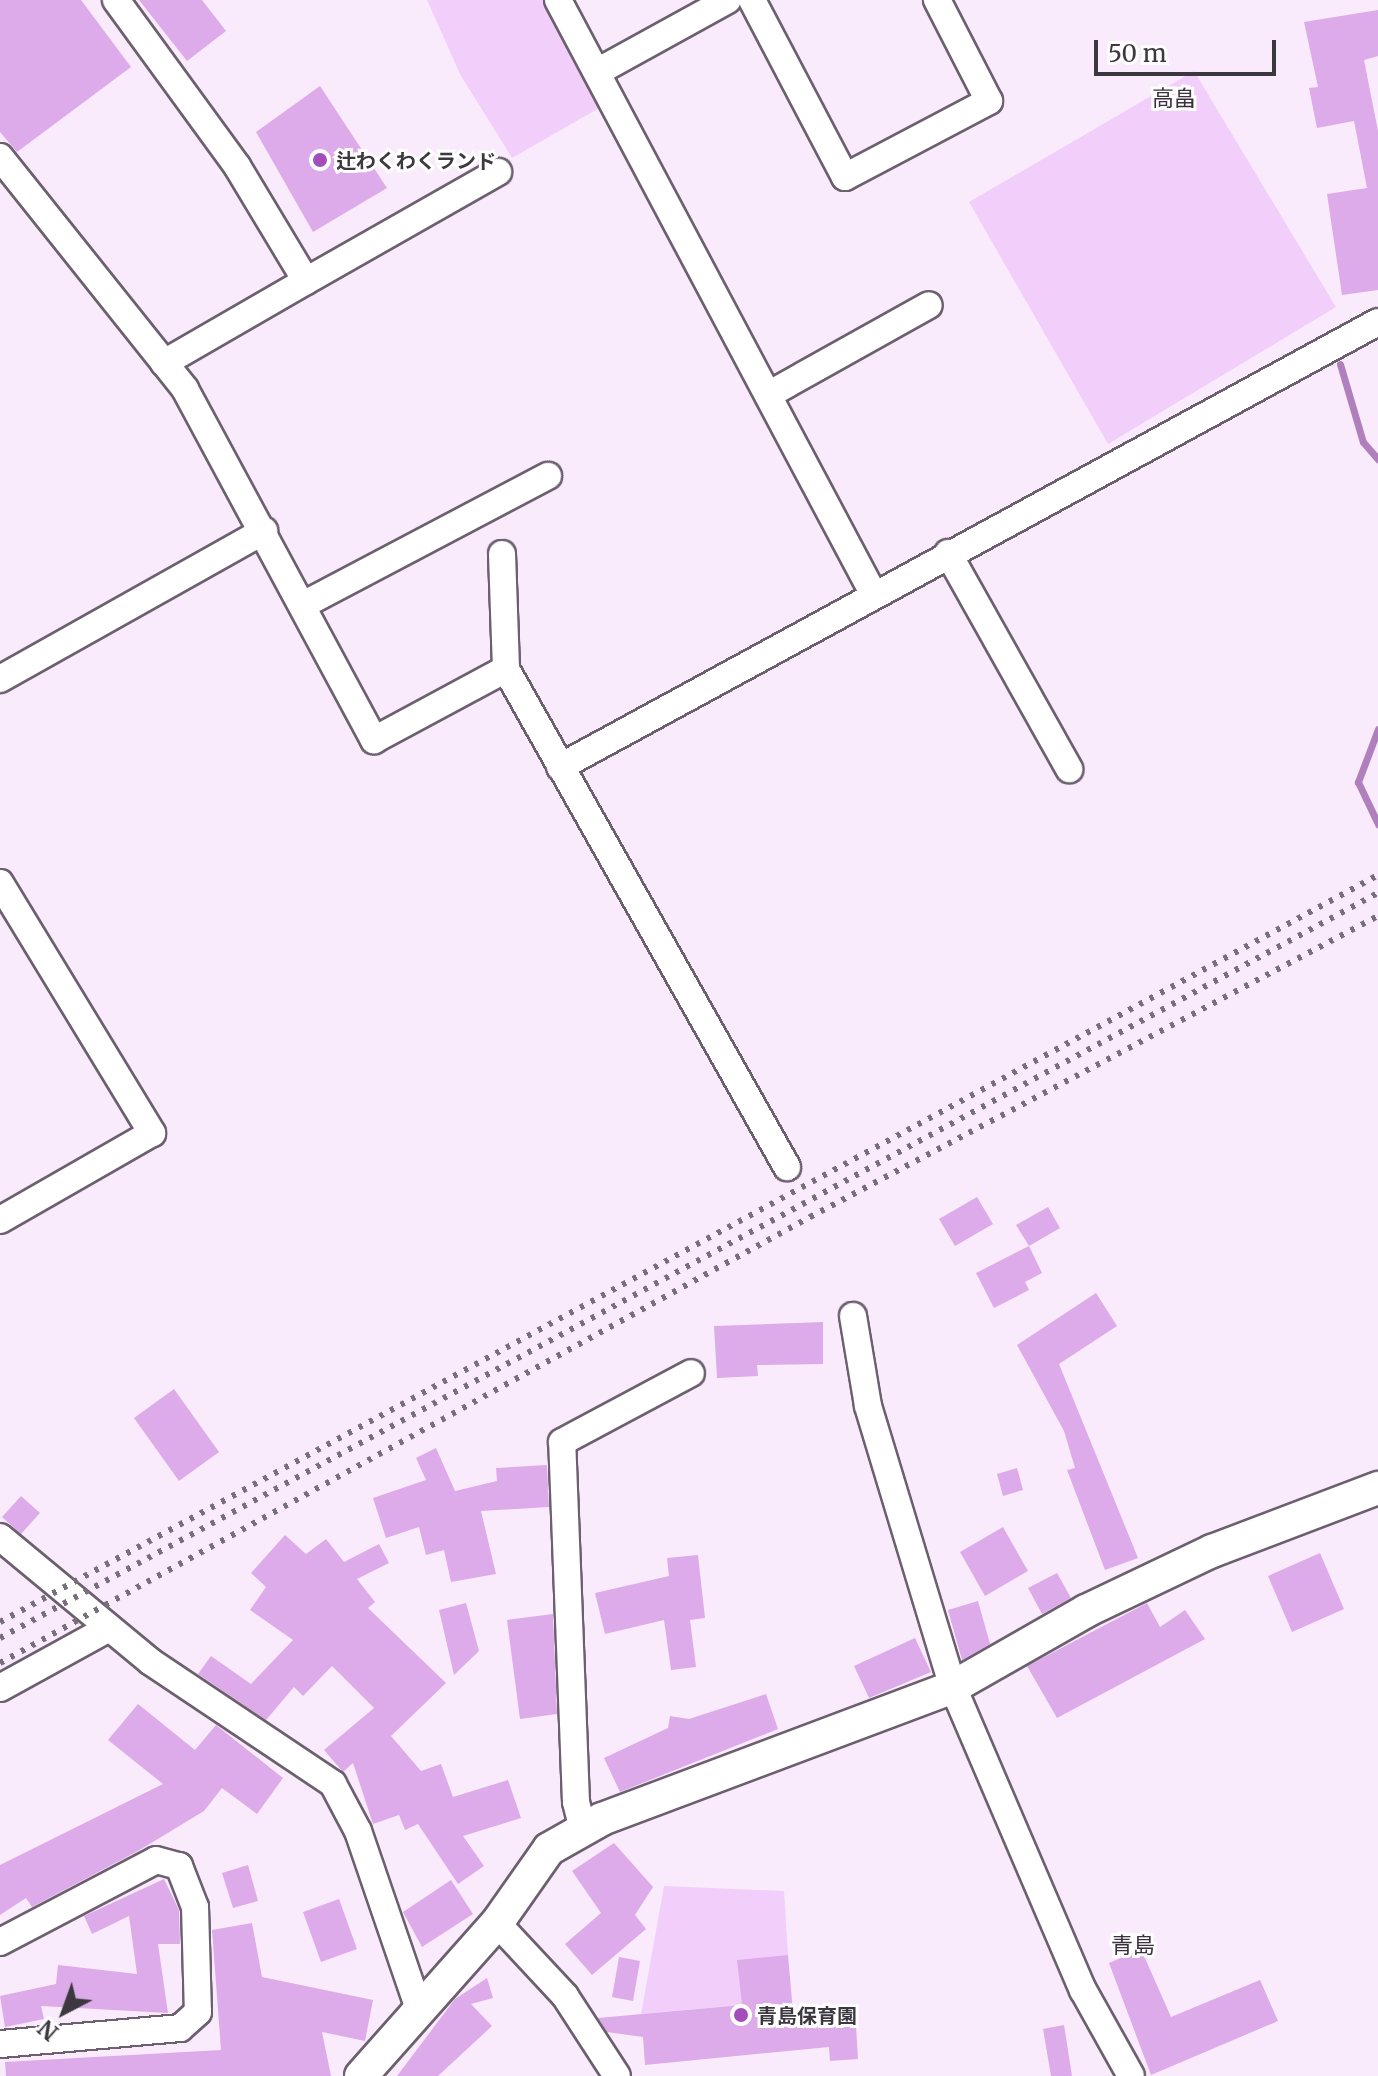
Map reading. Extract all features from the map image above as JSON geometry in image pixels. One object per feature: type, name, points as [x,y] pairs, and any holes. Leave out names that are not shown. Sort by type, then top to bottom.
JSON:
[{"type":"street","points":[[116,0],[237,166],[306,281]]},
{"type":"street","points":[[558,0],[874,595]]},
{"type":"street","points":[[597,72],[728,0]]},
{"type":"street","points":[[752,0],[845,177],[989,101],[937,0]]},
{"type":"street","points":[[0,157],[164,363],[264,531],[374,740],[506,669]]},
{"type":"street","points":[[164,363],[498,172]]},
{"type":"street","points":[[768,395],[929,305]]},
{"type":"street","points":[[560,767],[948,553],[1378,322]]},
{"type":"street","points":[[303,605],[548,476]]},
{"type":"street","points":[[0,679],[264,531]]},
{"type":"street","points":[[948,553],[1069,769]]},
{"type":"street","points":[[502,554],[506,669],[787,1167]]},
{"type":"street","points":[[0,883],[152,1133],[0,1220]]},
{"type":"street","points":[[853,1316],[868,1406],[953,1687],[1083,1990],[1131,2076]]},
{"type":"street","points":[[583,1830],[576,1802],[562,1442],[691,1373]]},
{"type":"street","points":[[361,2076],[497,1923],[549,1849],[583,1830],[805,1738],[953,1687],[1086,1611],[1212,1551],[1378,1490]]},
{"type":"street","points":[[0,1537],[109,1628],[333,1784],[358,1831],[419,2009]]},
{"type":"street","points":[[0,1688],[109,1628]]},
{"type":"street","points":[[0,1942],[156,1860],[179,1866],[195,1907],[198,2012],[180,2028],[0,2044]]},
{"type":"street","points":[[497,1923],[565,1996],[617,2076]]},
{"type":"shaded area","points":[[427,0],[545,0],[601,107],[512,158],[460,74]]},
{"type":"shaded area","points":[[1194,71],[1336,307],[1108,444],[969,202]]},
{"type":"shaded area","points":[[664,1886],[784,1891],[788,1955],[738,1960],[742,2005],[641,2014]]},
{"type":"building","points":[[0,0],[81,0],[131,67],[17,152],[0,132]]},
{"type":"building","points":[[139,0],[202,0],[226,31],[187,61]]},
{"type":"building","points":[[1378,10],[1378,56],[1364,60],[1378,131],[1378,290],[1342,295],[1327,194],[1367,188],[1354,121],[1317,128],[1309,88],[1318,87],[1304,22]]},
{"type":"building","name":"辻わくわくランド","points":[[320,86],[387,188],[313,232],[256,132]]},
{"type":"building","points":[[977,1197],[993,1224],[955,1246],[939,1219]]},
{"type":"building","points":[[1048,1207],[1060,1228],[1029,1246],[1016,1225]]},
{"type":"building","points":[[1029,1246],[1042,1273],[1025,1282],[1029,1290],[994,1308],[976,1273]]},
{"type":"building","points":[[1096,1293],[1117,1326],[1059,1364],[1138,1558],[1105,1570],[1067,1470],[1075,1468],[1064,1431],[1017,1345]]},
{"type":"building","points":[[823,1322],[823,1364],[757,1365],[758,1376],[717,1378],[714,1326]]},
{"type":"building","points":[[174,1389],[219,1452],[179,1481],[134,1418]]},
{"type":"building","points":[[436,1448],[455,1491],[497,1481],[496,1468],[547,1465],[549,1507],[481,1511],[496,1574],[451,1582],[444,1550],[426,1555],[419,1527],[386,1538],[373,1498],[426,1480],[416,1458]]},
{"type":"building","points":[[1017,1468],[1023,1490],[1003,1496],[997,1474]]},
{"type":"building","points":[[21,1496],[40,1513],[21,1534],[2,1517]]},
{"type":"building","points":[[1003,1527],[1028,1571],[985,1596],[960,1552]]},
{"type":"building","points":[[285,1535],[306,1554],[326,1539],[344,1562],[379,1544],[389,1563],[357,1579],[375,1602],[368,1608],[446,1683],[391,1736],[421,1771],[441,1764],[453,1797],[508,1780],[521,1818],[463,1836],[484,1866],[458,1884],[418,1824],[405,1830],[399,1815],[373,1824],[353,1763],[343,1772],[324,1750],[374,1708],[332,1666],[303,1696],[294,1687],[266,1720],[198,1674],[211,1656],[251,1684],[293,1640],[250,1610],[266,1587],[251,1573]]},
{"type":"building","points":[[1320,1553],[1344,1609],[1292,1632],[1268,1576]]},
{"type":"building","points":[[698,1555],[705,1618],[690,1620],[696,1667],[671,1670],[664,1620],[605,1634],[595,1593],[669,1576],[667,1558]]},
{"type":"building","points":[[1057,1573],[1071,1598],[1042,1614],[1028,1588]]},
{"type":"building","points":[[978,1601],[990,1644],[962,1660],[948,1610]]},
{"type":"building","points":[[466,1603],[479,1651],[454,1675],[439,1610]]},
{"type":"building","points":[[1147,1603],[1160,1627],[1185,1610],[1205,1639],[1057,1718],[1027,1666]]},
{"type":"building","points":[[553,1614],[557,1714],[520,1719],[507,1620]]},
{"type":"building","points":[[915,1638],[931,1672],[869,1698],[854,1666]]},
{"type":"building","points":[[766,1694],[778,1729],[620,1792],[604,1758],[668,1728],[670,1716],[689,1719]]},
{"type":"building","points":[[138,1704],[195,1750],[216,1725],[283,1778],[257,1814],[222,1788],[204,1811],[138,1851],[32,1907],[26,1898],[0,1915],[0,1865],[163,1784],[108,1740]]},
{"type":"building","points":[[614,1843],[653,1887],[635,1915],[646,1929],[592,1975],[565,1944],[601,1913],[572,1871]]},
{"type":"building","points":[[248,1865],[258,1901],[233,1908],[222,1873]]},
{"type":"building","points":[[164,1879],[179,1910],[180,1944],[158,1944],[168,2013],[41,2006],[44,2019],[5,2027],[0,1996],[56,1984],[58,1965],[137,1974],[129,1916],[92,1934],[84,1916]]},
{"type":"building","points":[[451,1880],[473,1914],[422,1947],[403,1912]]},
{"type":"building","points":[[339,1899],[357,1949],[321,1962],[303,1912]]},
{"type":"building","points":[[252,1923],[262,1977],[373,2000],[365,2041],[322,2032],[331,2076],[6,2076],[5,2062],[221,2050],[212,1930]]},
{"type":"building","points":[[1141,1949],[1171,2017],[1260,1980],[1278,2021],[1151,2075],[1109,1963]]},
{"type":"building","points":[[788,1955],[793,2012],[855,2009],[858,2059],[830,2061],[829,2047],[645,2065],[643,2037],[607,2032],[598,2018],[742,2005],[737,1960]]},
{"type":"building","points":[[619,1957],[640,1961],[633,2001],[612,1997]]},
{"type":"building","points":[[487,1978],[493,1998],[471,2004],[492,2026],[438,2076],[397,2076],[455,1999]]},
{"type":"building","points":[[1064,2025],[1072,2076],[1051,2076],[1043,2029]]},
{"type":"waterway","points":[[1340,364],[1363,442],[1378,459]]},
{"type":"waterway","points":[[1378,729],[1358,782],[1378,824]]},
{"type":"railway","points":[[0,1622],[1378,875]]},
{"type":"railway","points":[[0,1638],[1378,893]]},
{"type":"railway","points":[[0,1663],[810,1217],[1378,916]]},
{"type":"place","name":"辻わくわくランド","points":[[320,160]]},
{"type":"place","name":"青島保育園","points":[[741,2015]]},
{"type":"district","name":"高畠","points":[[1174,99]]},
{"type":"district","name":"青島","points":[[1133,1946]]}]
